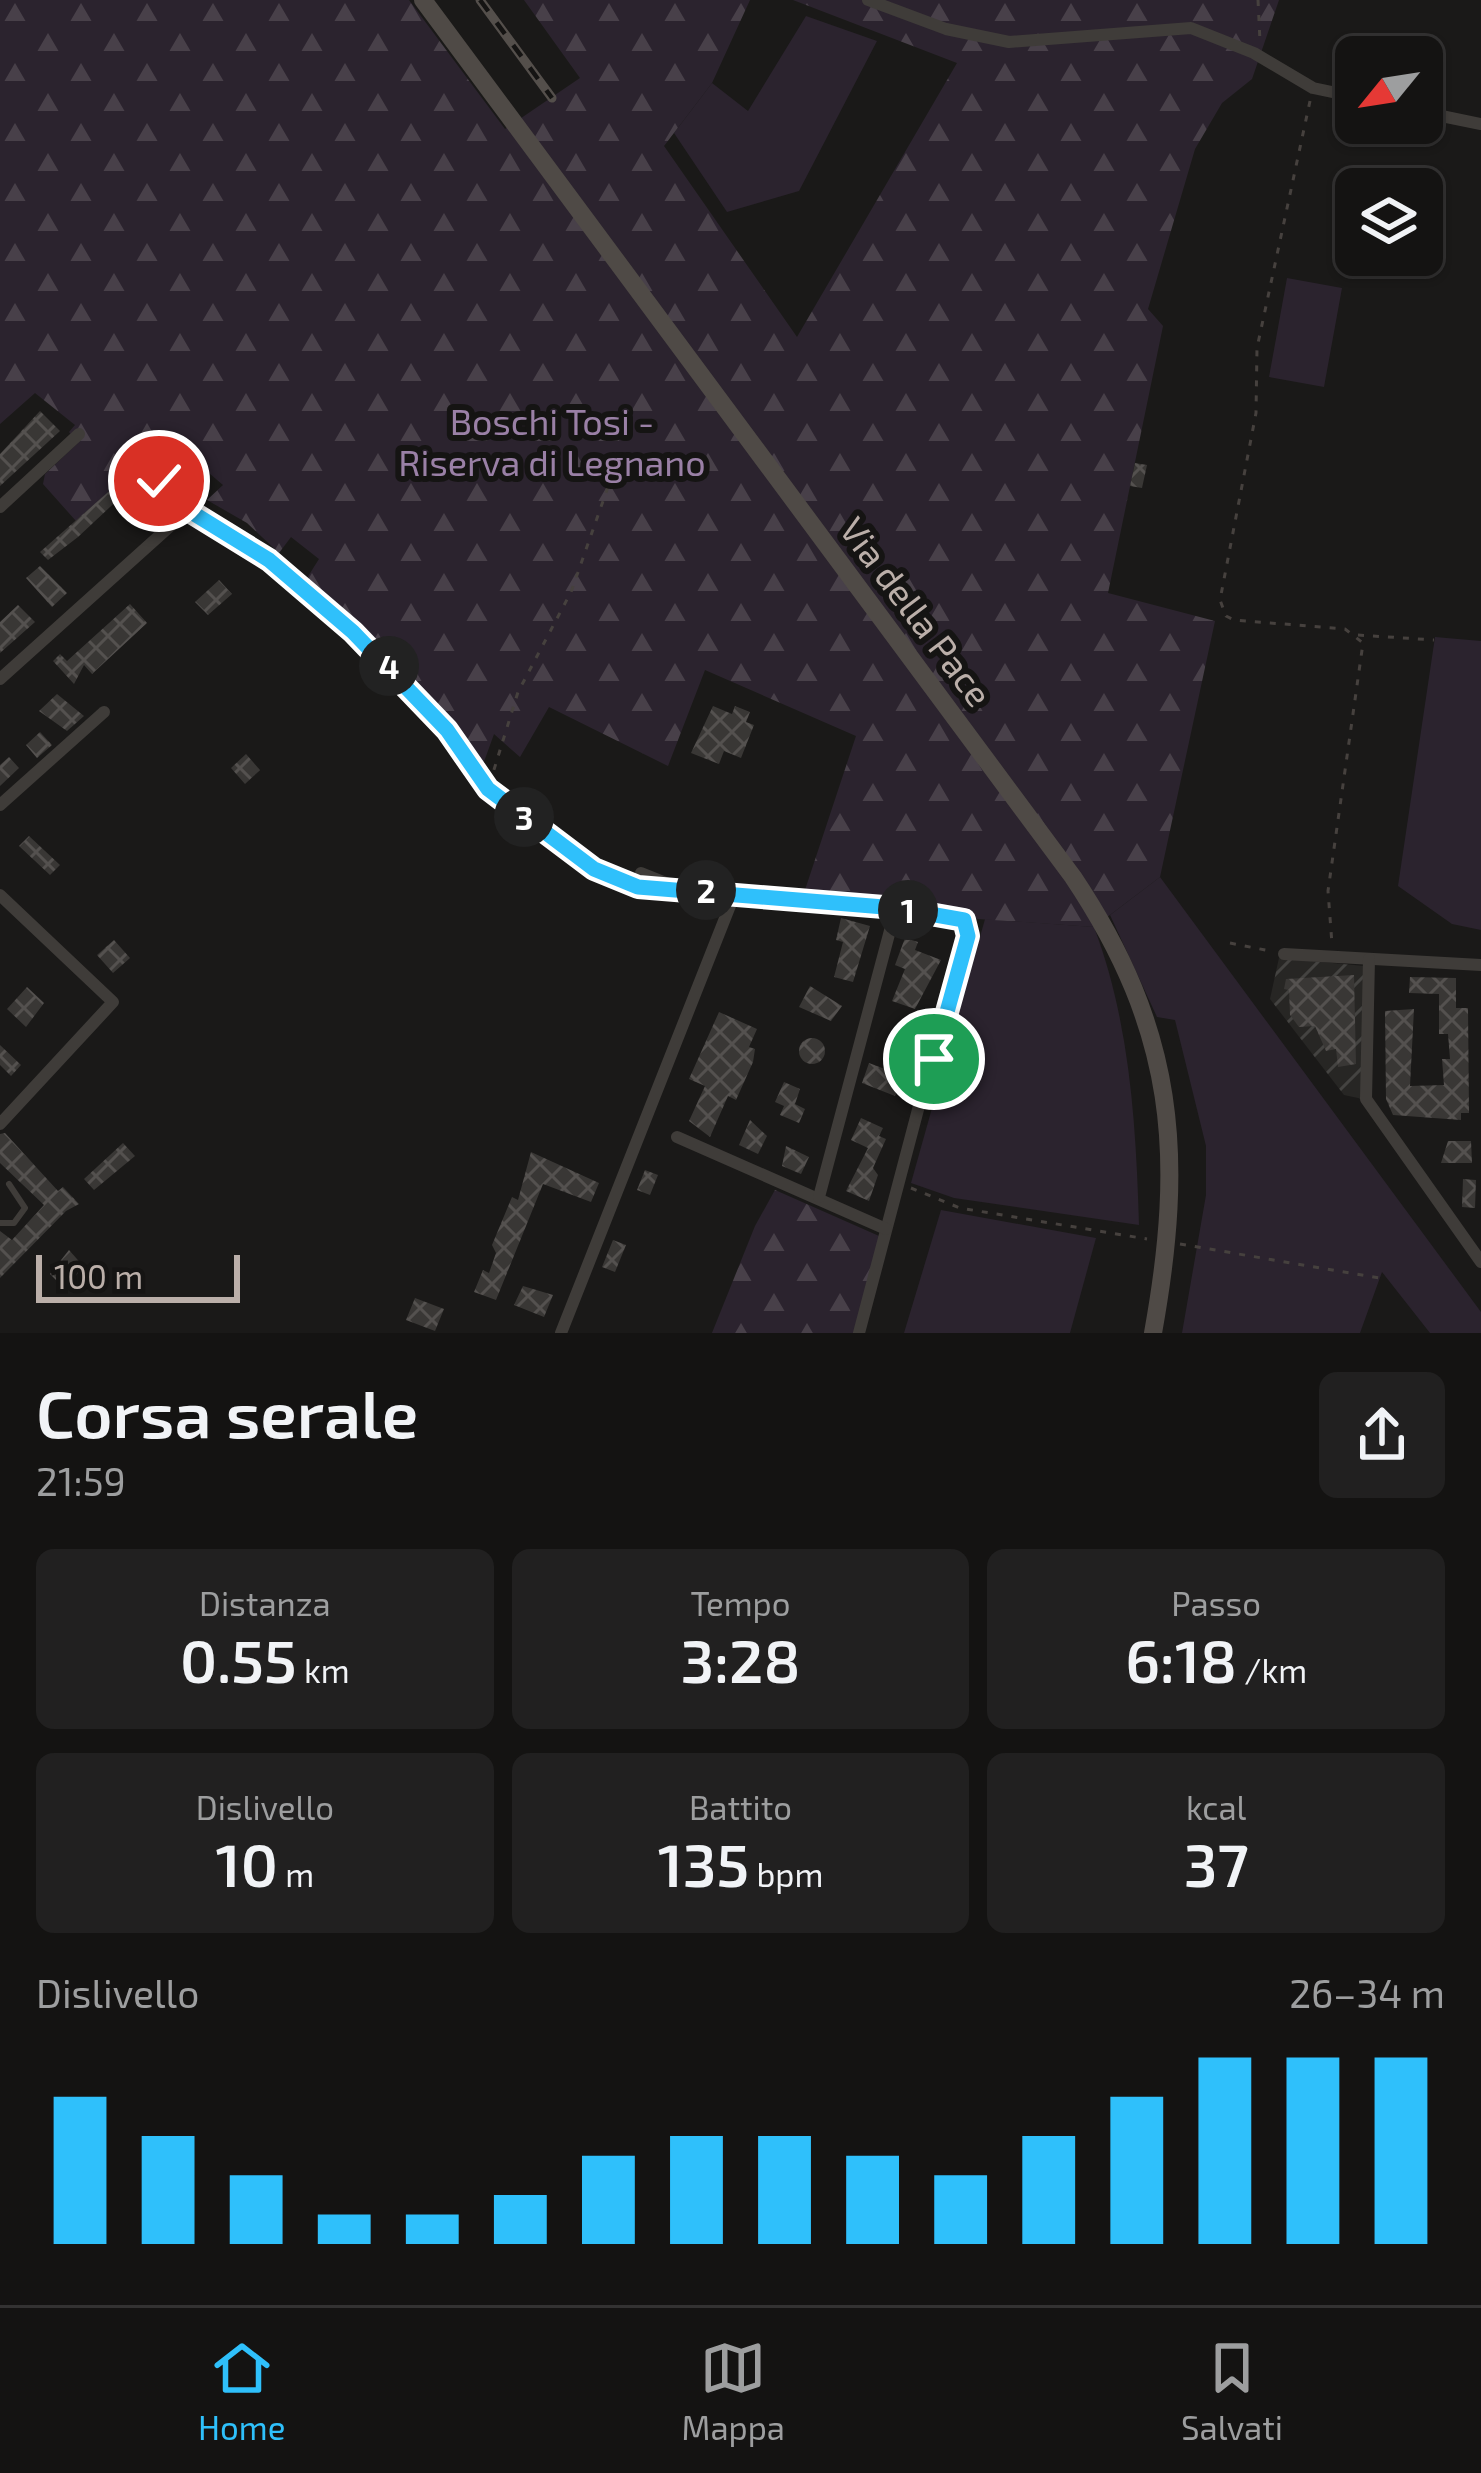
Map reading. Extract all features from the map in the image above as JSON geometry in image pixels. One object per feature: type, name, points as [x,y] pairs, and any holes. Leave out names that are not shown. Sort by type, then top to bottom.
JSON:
[{"type":"main road","name":"Via della Pace","points":[[423,0],[1092,906],[1139,999],[1165,1092],[1173,1165],[1168,1242],[1153,1333]]},
{"type":"street","points":[[868,0],[946,29],[1009,42],[1191,28],[1253,53],[1313,88],[1335,93]]},
{"type":"street","points":[[1443,116],[1481,124]]},
{"type":"street","points":[[0,507],[80,434]]},
{"type":"street","points":[[152,487],[162,482],[188,510],[269,560]]},
{"type":"street","points":[[0,679],[188,510]]},
{"type":"street","points":[[0,805],[104,712]]},
{"type":"street","points":[[641,873],[676,887],[954,914],[969,930],[859,1333]]},
{"type":"street","points":[[561,1333],[736,893]]},
{"type":"street","points":[[0,895],[113,1002],[0,1124]]},
{"type":"street","points":[[819,1197],[896,908]]},
{"type":"street","points":[[1284,954],[1481,965]]},
{"type":"street","points":[[1369,959],[1366,1100],[1480,1256]]},
{"type":"street","points":[[677,1137],[886,1229]]},
{"type":"lane","points":[[0,1223],[14,1222],[25,1208],[10,1184]]},
{"type":"path","points":[[1253,53],[1263,21],[1258,0]]},
{"type":"path","points":[[1313,88],[1257,348],[1256,412],[1220,600],[1226,616],[1234,620],[1434,640]]},
{"type":"path","points":[[488,789],[518,692],[571,592],[608,487]]},
{"type":"path","points":[[269,560],[383,659],[447,730],[488,789],[594,869],[638,887],[676,887]]},
{"type":"path","points":[[1334,958],[1328,891],[1365,653],[1356,634]]},
{"type":"path","points":[[1230,943],[1284,954]]},
{"type":"path","points":[[899,1182],[960,1208],[1379,1278]]},
{"type":"shaded area","points":[[1279,958],[1364,966],[1363,1099],[1344,1095],[1270,999]]},
{"type":"green space","name":"Boschi Tosi - Riserva di Legnano","points":[[0,0],[409,0],[505,129],[580,78],[524,0],[750,0],[712,83],[664,146],[797,337],[957,63],[793,0],[1279,0],[1252,79],[1222,103],[1195,149],[1148,309],[1163,326],[1108,593],[1215,621],[1160,877],[1094,927],[964,918],[804,893],[856,736],[705,670],[668,766],[549,707],[520,757],[494,734],[481,770],[441,708],[426,702],[367,638],[302,586],[319,559],[291,537],[279,553],[247,523],[207,500],[223,485],[161,432],[159,471],[144,481],[132,471],[76,521],[43,484],[45,474],[78,443],[69,432],[75,425],[35,393],[0,424]]},
{"type":"green space","points":[[806,16],[877,41],[799,191],[727,212],[674,133],[712,83],[748,111]]},
{"type":"green space","points":[[1287,278],[1342,288],[1324,387],[1269,377]]},
{"type":"green space","points":[[1435,637],[1481,641],[1481,930],[1452,924],[1398,886]]},
{"type":"green space","points":[[1160,877],[1481,1312],[1481,1333],[1430,1333],[1382,1272],[1360,1333],[1182,1333],[1206,1195],[1206,1146],[1175,1020],[1157,1017],[1110,915]]},
{"type":"green space","points":[[985,919],[1094,927],[1123,1037],[1133,1112],[1139,1225],[954,1198],[911,1183]]},
{"type":"green space","points":[[775,1190],[879,1236],[857,1333],[712,1333],[755,1226]]},
{"type":"green space","points":[[941,1210],[1096,1238],[1070,1333],[904,1333]]},
{"type":"building","points":[[40,411],[60,431],[0,486],[0,454]]},
{"type":"building","points":[[1135,463],[1147,465],[1142,488],[1130,486]]},
{"type":"building","points":[[132,471],[141,478],[78,537],[48,560],[40,552]]},
{"type":"building","points":[[40,566],[67,593],[52,607],[26,578]]},
{"type":"building","points":[[219,580],[232,594],[208,615],[195,602]]},
{"type":"building","points":[[130,604],[147,623],[92,674],[84,665],[74,684],[53,661],[60,654],[67,661]]},
{"type":"building","points":[[18,605],[35,622],[0,653],[0,622]]},
{"type":"building","points":[[57,694],[84,716],[67,731],[39,711]]},
{"type":"building","points":[[713,706],[732,714],[735,706],[750,712],[746,722],[754,725],[741,758],[724,751],[719,764],[691,753]]},
{"type":"building","points":[[40,732],[52,745],[37,758],[26,745]]},
{"type":"building","points":[[246,754],[260,770],[245,784],[231,768]]},
{"type":"building","points":[[9,757],[19,768],[0,786],[0,765]]},
{"type":"building","points":[[29,836],[60,865],[50,875],[19,846]]},
{"type":"building","points":[[841,918],[870,926],[853,982],[834,977],[843,942],[836,940]]},
{"type":"building","points":[[905,938],[918,942],[915,950],[941,960],[915,1009],[892,1001],[905,969],[895,965]]},
{"type":"building","points":[[114,940],[130,958],[113,973],[97,955]]},
{"type":"building","points":[[1354,975],[1356,1064],[1338,1067],[1336,1049],[1326,1051],[1315,1026],[1299,1027],[1290,1015],[1289,990],[1284,989],[1286,979]]},
{"type":"building","points":[[1410,977],[1456,978],[1456,1008],[1468,1008],[1469,1113],[1461,1113],[1461,1120],[1393,1115],[1386,1099],[1385,1011],[1414,1009],[1410,1086],[1444,1085],[1442,1059],[1450,1059],[1448,1034],[1439,1034],[1439,994],[1409,993]]},
{"type":"building","points":[[810,986],[842,1006],[831,1021],[799,1007]]},
{"type":"building","points":[[27,987],[44,1003],[26,1027],[7,1009]]},
{"type":"building","points":[[719,1012],[757,1029],[749,1047],[755,1049],[753,1062],[736,1100],[728,1096],[710,1137],[689,1121],[705,1086],[689,1079]]},
{"type":"building","points":[[901,1029],[917,1035],[909,1055],[894,1049]]},
{"type":"building","points":[[812,1038],[825,1051],[812,1064],[799,1051]]},
{"type":"building","points":[[0,1045],[21,1065],[11,1076],[0,1065]]},
{"type":"building","points":[[869,1063],[903,1076],[895,1096],[862,1083]]},
{"type":"building","points":[[784,1082],[800,1089],[795,1104],[805,1109],[799,1123],[780,1115],[784,1106],[775,1102]]},
{"type":"building","points":[[861,1118],[883,1128],[879,1136],[886,1139],[873,1168],[878,1175],[869,1201],[846,1191],[868,1148],[851,1140]]},
{"type":"building","points":[[750,1120],[767,1136],[758,1154],[739,1145]]},
{"type":"building","points":[[5,1133],[58,1191],[63,1187],[79,1204],[66,1211],[0,1278],[0,1231],[12,1240],[44,1205],[0,1163],[0,1134]]},
{"type":"building","points":[[1448,1141],[1471,1141],[1472,1163],[1441,1163]]},
{"type":"building","points":[[123,1143],[135,1156],[94,1190],[84,1179]]},
{"type":"building","points":[[786,1146],[809,1157],[801,1174],[782,1166]]},
{"type":"building","points":[[531,1152],[599,1183],[591,1202],[543,1184],[496,1300],[474,1292],[483,1270],[489,1273],[496,1253],[492,1245],[512,1197],[518,1200]]},
{"type":"building","points":[[645,1170],[658,1175],[650,1195],[637,1190]]},
{"type":"building","points":[[1463,1179],[1476,1180],[1475,1208],[1462,1207]]},
{"type":"building","points":[[613,1240],[626,1245],[615,1272],[602,1267]]},
{"type":"building","points":[[69,1250],[84,1267],[64,1288],[50,1274]]},
{"type":"building","points":[[523,1286],[553,1295],[544,1317],[514,1305]]},
{"type":"building","points":[[415,1298],[444,1309],[435,1331],[406,1320]]},
{"type":"railway","points":[[480,0],[552,98]]},
{"type":"route","points":[[159,481],[188,510],[269,560],[353,632],[447,730],[488,789],[594,869],[638,887],[896,908],[954,914],[964,920],[968,936],[934,1059]]}]
